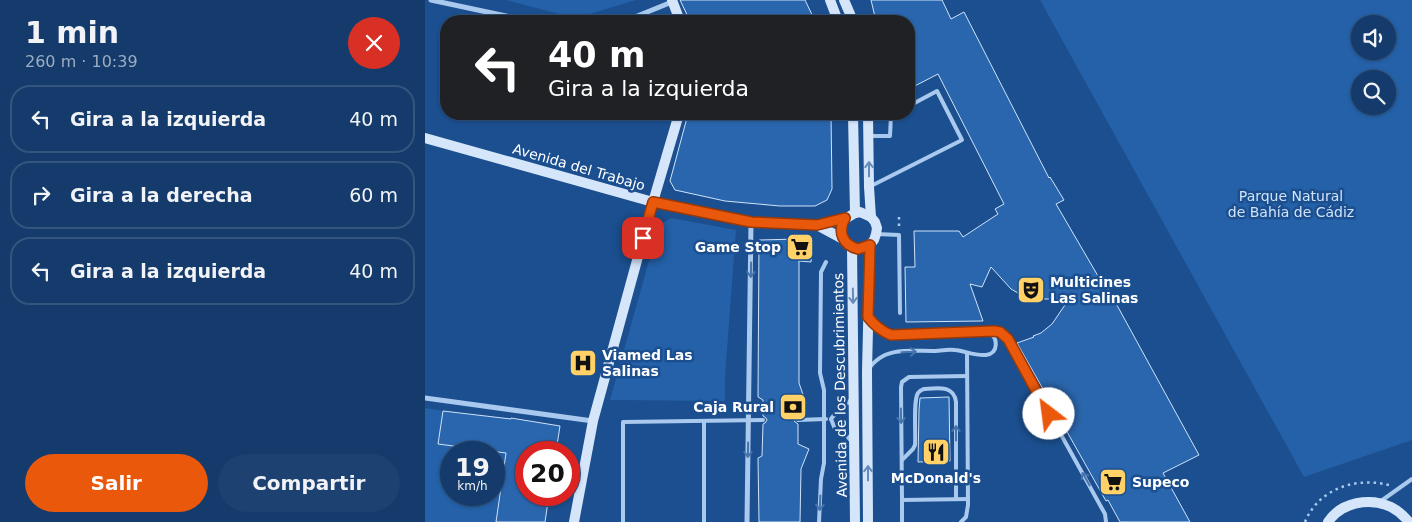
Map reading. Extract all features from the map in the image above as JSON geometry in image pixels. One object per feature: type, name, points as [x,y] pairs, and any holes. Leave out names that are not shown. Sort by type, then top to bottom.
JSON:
[{"type":"main road","points":[[830,0],[836,15]]},
{"type":"main road","points":[[844,0],[850,15]]},
{"type":"main road","points":[[672,1],[678,15]]},
{"type":"main road","points":[[574,522],[593,421],[677,120]]},
{"type":"main road","points":[[853,120],[855,213]]},
{"type":"main road","points":[[868,120],[871,217]]},
{"type":"main road","name":"Avenida del Trabajo","points":[[425,138],[653,202],[751,222],[817,225]]},
{"type":"main road","points":[[817,225],[845,218],[855,213],[866,214],[875,222],[877,228],[877,234],[870,245],[858,249],[847,244],[841,234],[845,218]]},
{"type":"main road","points":[[817,225],[843,239]]},
{"type":"main road","name":"Avenida de los Descubrimientos","points":[[868,522],[867,371],[870,245]]},
{"type":"main road","name":"Avenida de los Descubrimientos","points":[[852,247],[855,522]]},
{"type":"main road","points":[[1328,522],[1340,510],[1352,504],[1365,502],[1379,503],[1390,507],[1401,513],[1409,522]]},
{"type":"street","points":[[431,0],[501,15]]},
{"type":"street","points":[[639,15],[672,1]]},
{"type":"street","points":[[747,522],[751,222]]},
{"type":"street","points":[[425,398],[593,421]]},
{"type":"lane","points":[[869,187],[962,140],[937,91],[915,103]]},
{"type":"lane","points":[[869,136],[890,136],[891,120]]},
{"type":"lane","points":[[877,234],[899,235],[899,313]]},
{"type":"lane","points":[[819,522],[821,479],[824,463],[823,390],[820,373],[821,272],[826,262]]},
{"type":"lane","points":[[868,317],[874,325],[891,335],[1000,332],[1008,339],[1105,514],[1106,522]]},
{"type":"lane","points":[[867,371],[875,362],[895,352],[955,350],[985,355],[995,349],[995,338],[989,332]]},
{"type":"lane","points":[[961,522],[966,517],[969,499],[967,353]]},
{"type":"lane","points":[[902,522],[902,382],[909,377],[967,376]]},
{"type":"lane","points":[[901,460],[915,445],[915,402],[917,393],[921,389],[949,389],[955,394],[956,402],[956,499]]},
{"type":"lane","points":[[831,420],[836,411],[855,397]]},
{"type":"lane","points":[[623,522],[623,422],[763,420]]},
{"type":"lane","points":[[798,420],[831,420]]},
{"type":"lane","points":[[831,420],[835,430],[846,435],[855,445]]},
{"type":"lane","points":[[704,421],[704,522]]},
{"type":"lane","points":[[1379,503],[1412,479]]},
{"type":"lane","points":[[902,500],[969,499]]},
{"type":"path","points":[[1305,522],[1309,513],[1319,501],[1342,486],[1358,482],[1369,482],[1400,487]]},
{"type":"green space","points":[[506,0],[636,0],[587,15],[563,15]]},
{"type":"green space","name":"Parque Natural de Bahía de Cádiz","points":[[1040,0],[1412,0],[1412,440],[1304,477]]},
{"type":"green space","points":[[671,218],[736,230],[725,376],[725,401],[610,400],[659,225]]},
{"type":"green space","points":[[425,408],[443,411],[439,444],[440,506],[498,506],[496,522],[425,522]]},
{"type":"green space","points":[[489,417],[511,418],[505,460],[505,441],[445,441]]},
{"type":"building","points":[[680,0],[805,0],[812,15],[687,15]]},
{"type":"building","points":[[871,0],[942,0],[951,19],[964,12],[1049,178],[1064,200],[1056,204],[1105,288],[1107,287],[1199,455],[1163,473],[1190,522],[1120,522],[1108,500],[1106,501],[1017,343],[1034,337],[1052,324],[1069,299],[1036,299],[1023,296],[1011,289],[991,267],[982,287],[970,284],[983,321],[906,322],[905,267],[915,267],[914,231],[959,231],[963,237],[998,214],[995,209],[1004,204],[938,74],[915,86],[915,15],[875,15]]},
{"type":"building","points":[[686,120],[831,120],[832,189],[827,200],[815,206],[780,206],[725,201],[675,190],[670,181]]},
{"type":"building","points":[[799,239],[812,248],[811,262],[799,261],[799,383],[806,403],[798,404],[798,416],[794,421],[798,424],[798,444],[809,449],[801,469],[800,522],[759,522],[758,458],[762,456],[763,424],[767,420],[763,416],[763,400],[758,397],[759,240]]},
{"type":"building","points":[[949,397],[950,461],[918,462],[920,398]]},
{"type":"building","points":[[443,411],[511,418],[560,426],[558,441],[515,441],[515,506],[547,506],[545,522],[496,522],[498,506],[505,506],[505,441],[440,441],[440,444],[438,444]]},
{"type":"place","name":"Game Stop","points":[[800,247]]},
{"type":"place","name":"Multicines Las Salinas","points":[[1031,290]]},
{"type":"place","name":"Viamed Las Salinas","points":[[583,363]]},
{"type":"place","name":"Caja Rural","points":[[793,407]]},
{"type":"place","name":"McDonald's","points":[[936,452]]},
{"type":"place","name":"Supeco","points":[[1113,482]]},
{"type":"route","points":[[643,238],[653,202],[751,222],[817,225],[845,218],[842,223],[841,234],[847,244],[858,249],[870,245],[868,317],[874,325],[891,335],[1000,332],[1008,339],[1049,414]]}]
